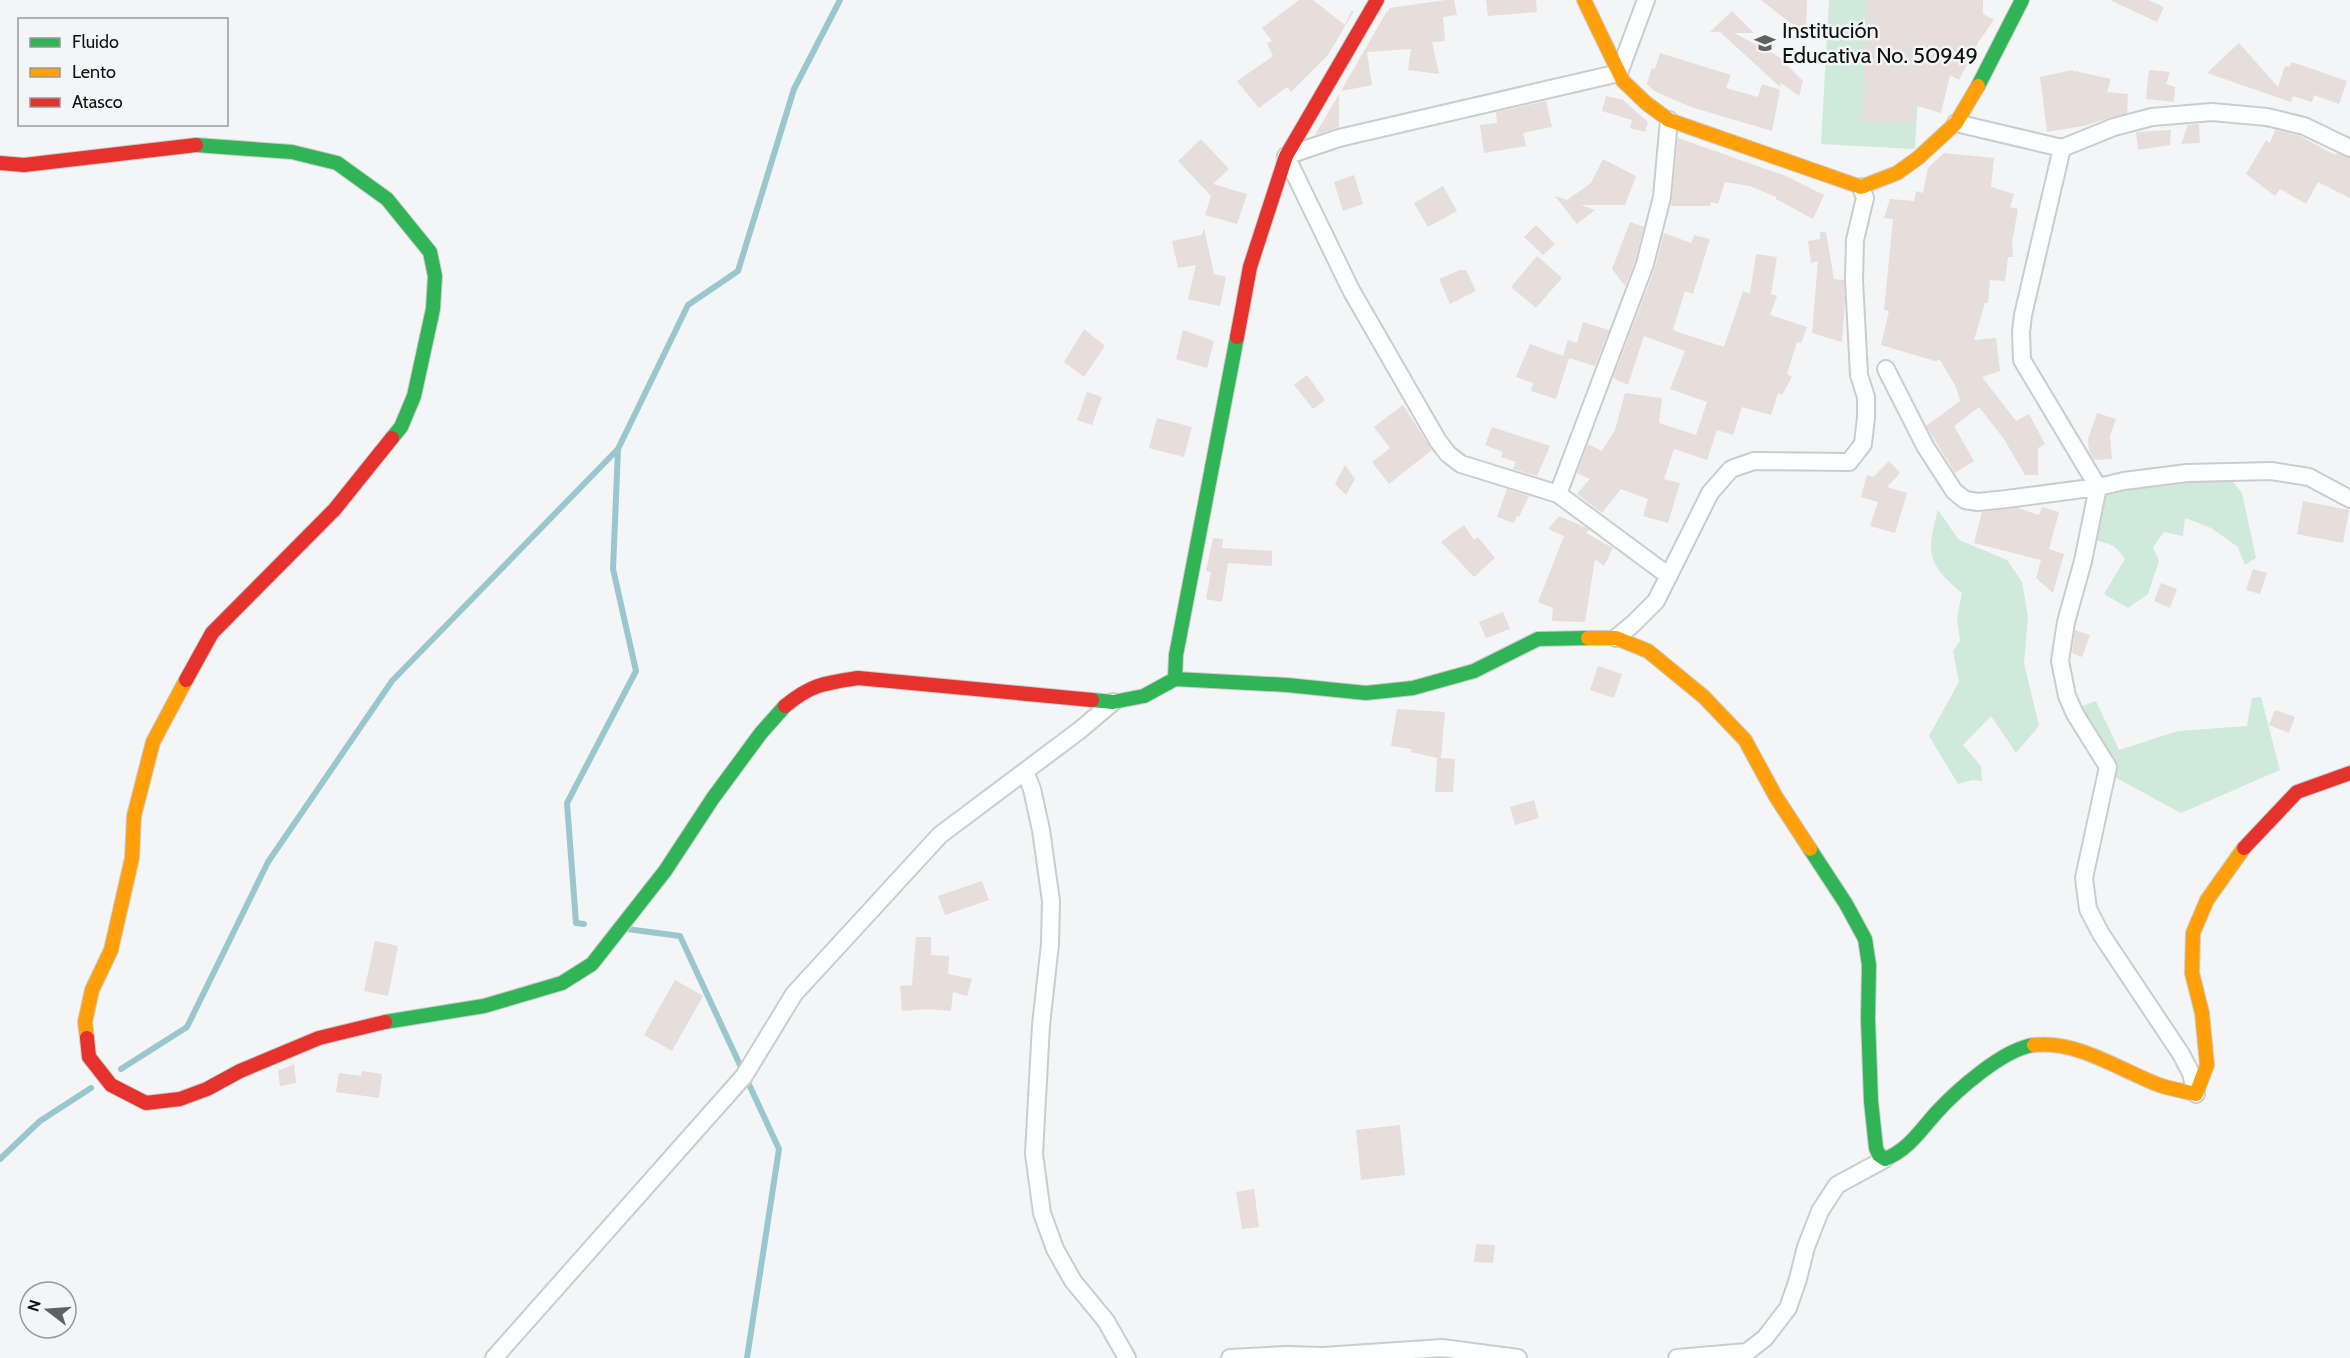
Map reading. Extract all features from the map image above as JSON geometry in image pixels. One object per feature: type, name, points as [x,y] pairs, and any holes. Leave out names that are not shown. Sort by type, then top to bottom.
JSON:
[{"type":"street","points":[[1175,679],[1176,655],[1250,267],[1286,156],[1377,0]]},
{"type":"street","points":[[1584,0],[1619,73],[1629,88],[1669,120],[1861,187],[1897,173],[1918,158],[1956,123],[1990,66],[2022,0]]},
{"type":"street","points":[[1619,73],[1646,0]]},
{"type":"street","points":[[1286,156],[1339,138],[1619,73]]},
{"type":"street","points":[[1956,123],[2062,148],[2114,127],[2152,117],[2212,112],[2267,117],[2304,126],[2350,148]]},
{"type":"street","points":[[1558,494],[1645,264],[1662,196],[1669,120]]},
{"type":"street","points":[[0,163],[24,165],[189,145],[292,152],[314,157],[336,163],[362,178],[387,199],[430,252],[435,276],[434,309],[414,396],[401,427],[335,509],[212,633],[153,742],[134,816],[132,858],[111,950],[92,990],[85,1022],[89,1057],[111,1086],[146,1103],[180,1099],[319,1038],[391,1020],[484,1006],[562,983],[592,964],[665,871],[713,798],[782,709],[800,694],[821,683],[858,678],[1113,702],[1144,696],[1175,679],[1287,685],[1366,693],[1413,688],[1474,671],[1538,639],[1616,638],[1648,651],[1704,697],[1745,740],[1776,797],[1846,904],[1860,930],[1869,965],[1871,1101],[1876,1148],[1884,1159]]},
{"type":"street","points":[[2062,148],[2021,332],[2022,360],[2098,488],[2083,561],[2066,622],[2060,660],[2067,696],[2074,714],[2108,767],[2084,878],[2088,909],[2101,934],[2181,1054],[2191,1073],[2196,1094]]},
{"type":"street","points":[[1286,156],[1351,291],[1438,441],[1448,454],[1461,464],[1558,494],[1669,576]]},
{"type":"street","points":[[1616,638],[1634,624],[1656,601],[1710,493],[1731,469],[1754,461],[1849,462],[1863,444],[1866,397],[1859,375],[1854,280],[1855,240],[1865,198],[1861,187]]},
{"type":"street","points":[[1886,369],[1925,446],[1954,491],[1965,500],[1978,502],[2098,488],[2124,481],[2187,473],[2271,471],[2309,477],[2350,499]]},
{"type":"street","points":[[495,1358],[744,1076],[794,994],[940,835],[1080,730],[1113,702]]},
{"type":"street","points":[[1025,771],[1032,789],[1051,901],[1050,944],[1041,1025],[1034,1154],[1042,1213],[1055,1249],[1073,1281],[1106,1321],[1127,1358]]},
{"type":"street","points":[[2196,1094],[2207,1065],[2202,1013],[2192,973],[2193,933],[2207,900],[2244,847],[2297,792],[2350,773]]},
{"type":"street","points":[[1677,1358],[1747,1352],[1765,1338],[1788,1308],[1806,1247],[1820,1212],[1837,1185],[1884,1159],[1897,1156],[1945,1104],[2006,1056],[2032,1045],[2051,1044],[2073,1050],[2162,1085],[2196,1094]]},
{"type":"street","points":[[1230,1358],[1323,1356],[1442,1348],[1518,1358]]},
{"type":"green space","points":[[1829,0],[1923,0],[1915,149],[1821,144]]},
{"type":"green space","points":[[2216,476],[2233,482],[2242,493],[2256,558],[2245,565],[2238,547],[2211,528],[2185,518],[2183,536],[2164,532],[2153,547],[2159,561],[2148,594],[2128,608],[2104,594],[2125,559],[2111,545],[2091,540],[2086,503],[2118,491]]},
{"type":"green space","points":[[1938,510],[1959,540],[2007,560],[2022,582],[2028,617],[2024,663],[2039,726],[2016,753],[1991,716],[1963,745],[1981,766],[1982,781],[1972,780],[1958,784],[1929,736],[1959,682],[1953,651],[1960,641],[1957,618],[1962,593],[1942,574],[1932,557],[1932,537]]},
{"type":"green space","points":[[2261,697],[2280,770],[2181,813],[2098,768],[2063,713],[2096,701],[2119,750],[2178,731],[2247,726],[2252,698]]},
{"type":"building","points":[[1299,0],[1313,0],[1345,25],[1351,11],[1354,11],[1328,55],[1291,92],[1287,87],[1259,108],[1237,81],[1273,56],[1267,43],[1272,41],[1262,28]]},
{"type":"building","points":[[1454,0],[1457,15],[1443,17],[1445,41],[1432,42],[1439,74],[1408,70],[1411,49],[1367,52],[1372,85],[1341,91],[1389,8]]},
{"type":"building","points":[[1486,0],[1536,0],[1537,12],[1488,16]]},
{"type":"building","points":[[1761,0],[1807,0],[1806,35]]},
{"type":"building","points":[[1867,0],[1983,0],[1983,14],[1994,20],[1979,41],[1959,80],[1950,75],[1941,113],[1914,105],[1914,123],[1862,122]]},
{"type":"building","points":[[2110,0],[2148,0],[2164,7],[2157,22]]},
{"type":"building","points":[[1732,11],[1754,33],[1734,33],[1778,56],[1803,81],[1799,96],[1781,83],[1780,87],[1720,32],[1710,32]]},
{"type":"building","points":[[2239,43],[2278,87],[2285,66],[2289,67],[2292,62],[2347,81],[2339,104],[2314,95],[2312,102],[2293,96],[2291,102],[2207,73]]},
{"type":"building","points":[[1660,53],[1731,75],[1726,88],[1758,97],[1762,84],[1780,90],[1772,131],[1691,107],[1654,91],[1647,84]]},
{"type":"building","points":[[2073,70],[2075,73],[2075,71],[2111,79],[2107,92],[2128,94],[2127,113],[2083,126],[2047,132],[2040,77]]},
{"type":"building","points":[[2149,70],[2170,72],[2166,84],[2175,87],[2174,102],[2146,99]]},
{"type":"building","points":[[1339,94],[1339,127],[1315,135]]},
{"type":"building","points":[[1606,96],[1623,100],[1648,122],[1645,132],[1630,128],[1632,120],[1602,111]]},
{"type":"building","points":[[1546,101],[1552,127],[1523,133],[1526,146],[1484,153],[1480,125],[1497,123],[1496,112]]},
{"type":"building","points":[[2199,124],[2200,143],[2181,144],[2188,125]]},
{"type":"building","points":[[2171,130],[2170,145],[2138,150],[2136,132]]},
{"type":"building","points":[[2275,130],[2300,136],[2335,155],[2336,153],[2350,158],[2350,198],[2318,182],[2306,204],[2280,189],[2275,196],[2246,174],[2266,140],[2270,143]]},
{"type":"building","points":[[1678,138],[1786,176],[1824,195],[1813,219],[1776,197],[1750,186],[1725,182],[1718,204],[1711,202],[1710,206],[1671,206]]},
{"type":"building","points":[[1201,139],[1229,169],[1213,184],[1247,194],[1237,224],[1205,215],[1211,196],[1178,161]]},
{"type":"building","points":[[1944,153],[1994,158],[1991,187],[2014,194],[2010,207],[2018,209],[2012,242],[2013,257],[2008,257],[2005,281],[1990,280],[1988,303],[1985,303],[1974,340],[1996,338],[2000,371],[1982,377],[2016,421],[2029,414],[2045,444],[2038,448],[2038,475],[2025,475],[2004,439],[1979,407],[1954,426],[1974,461],[1955,473],[1926,426],[1960,401],[1956,387],[1940,360],[1935,361],[1881,345],[1889,311],[1884,310],[1893,219],[1884,218],[1890,199],[1914,201],[1916,191],[1923,193],[1928,168]]},
{"type":"building","points":[[1603,159],[1636,176],[1625,205],[1581,205],[1595,210],[1577,224],[1555,196],[1567,200],[1591,183]]},
{"type":"building","points":[[1354,175],[1363,204],[1343,211],[1334,182]]},
{"type":"building","points":[[1443,186],[1457,211],[1428,227],[1414,203]]},
{"type":"building","points":[[1630,222],[1644,227],[1635,261],[1625,286],[1612,269]]},
{"type":"building","points":[[1536,225],[1555,244],[1543,255],[1524,237]]},
{"type":"building","points":[[1204,228],[1214,274],[1226,277],[1220,306],[1188,299],[1196,265],[1178,268],[1172,241],[1202,235]]},
{"type":"building","points":[[1820,232],[1826,232],[1834,279],[1844,280],[1842,342],[1812,333],[1818,261],[1811,263],[1808,241],[1820,239]]},
{"type":"building","points":[[1664,233],[1691,243],[1694,235],[1710,239],[1693,294],[1685,291],[1673,329],[1675,331],[1724,347],[1743,291],[1750,294],[1756,254],[1777,257],[1771,294],[1777,296],[1770,315],[1807,327],[1801,343],[1797,342],[1787,374],[1792,377],[1782,395],[1778,393],[1771,415],[1742,407],[1733,435],[1717,430],[1707,460],[1674,449],[1664,479],[1680,483],[1668,523],[1643,516],[1648,499],[1621,489],[1602,513],[1577,494],[1590,479],[1577,473],[1588,444],[1602,451],[1615,430],[1625,393],[1662,398],[1659,423],[1696,435],[1707,402],[1670,389],[1685,351],[1644,336],[1628,385],[1613,378],[1655,268]]},
{"type":"building","points":[[1537,256],[1562,278],[1536,308],[1511,287]]},
{"type":"building","points":[[1460,270],[1466,270],[1476,291],[1450,304],[1439,279]]},
{"type":"building","points":[[1583,322],[1609,330],[1595,366],[1569,358],[1556,399],[1531,391],[1533,383],[1516,377],[1530,344],[1563,356],[1568,340],[1577,343]]},
{"type":"building","points":[[1084,329],[1105,346],[1084,377],[1064,362]]},
{"type":"building","points":[[1183,330],[1214,341],[1207,368],[1176,359]]},
{"type":"building","points":[[1307,375],[1325,400],[1313,409],[1294,385]]},
{"type":"building","points":[[1087,392],[1102,397],[1092,425],[1077,420]]},
{"type":"building","points":[[1403,405],[1432,450],[1389,484],[1372,462],[1390,448],[1374,427]]},
{"type":"building","points":[[2097,413],[2116,419],[2110,436],[2112,459],[2094,460],[2089,451],[2088,439]]},
{"type":"building","points":[[1157,418],[1192,427],[1184,457],[1149,448]]},
{"type":"building","points":[[1492,427],[1550,446],[1537,476],[1513,469],[1516,462],[1501,457],[1503,452],[1485,445]]},
{"type":"building","points":[[1889,461],[1900,473],[1887,487],[1907,493],[1895,533],[1870,526],[1878,502],[1861,497],[1867,475],[1873,477]]},
{"type":"building","points":[[1345,465],[1355,479],[1346,495],[1335,484]]},
{"type":"building","points":[[1507,489],[1529,496],[1514,523],[1497,517]]},
{"type":"building","points":[[2303,501],[2349,510],[2343,543],[2297,534]]},
{"type":"building","points":[[2042,507],[2059,512],[2049,549],[2064,554],[2053,593],[2036,578],[2041,560],[1974,543],[1982,512],[2018,508],[2039,515]]},
{"type":"building","points":[[1559,516],[1587,528],[1589,530],[1586,533],[1613,548],[1604,566],[1595,559],[1585,622],[1552,621],[1553,608],[1538,602],[1564,536],[1548,529]]},
{"type":"building","points":[[1464,525],[1474,540],[1478,537],[1495,558],[1474,577],[1441,542]]},
{"type":"building","points":[[1213,538],[1223,539],[1222,548],[1272,551],[1272,566],[1228,563],[1222,602],[1206,599],[1211,572],[1206,571]]},
{"type":"building","points":[[2253,569],[2267,573],[2260,594],[2246,590]]},
{"type":"building","points":[[2161,583],[2177,589],[2170,608],[2154,601]]},
{"type":"building","points":[[1503,612],[1510,629],[1486,638],[1479,622]]},
{"type":"building","points":[[2075,630],[2090,635],[2082,657],[2072,653]]},
{"type":"building","points":[[1598,666],[1622,674],[1614,698],[1590,690]]},
{"type":"building","points":[[1397,709],[1445,712],[1441,758],[1455,759],[1453,792],[1435,792],[1437,758],[1411,752],[1412,749],[1391,746]]},
{"type":"building","points":[[2275,710],[2295,717],[2289,733],[2269,725]]},
{"type":"building","points":[[1534,800],[1539,818],[1515,825],[1510,807]]},
{"type":"building","points":[[982,881],[989,900],[945,915],[938,896]]},
{"type":"building","points":[[916,937],[931,937],[931,955],[949,956],[948,974],[972,979],[967,996],[953,992],[951,1011],[928,1009],[902,1011],[900,986],[912,985]]},
{"type":"building","points":[[375,941],[398,946],[388,996],[364,991]]},
{"type":"building","points":[[675,980],[703,996],[672,1051],[644,1035]]},
{"type":"building","points":[[294,1064],[296,1083],[280,1086],[278,1071]]},
{"type":"building","points":[[362,1071],[382,1074],[379,1098],[336,1092],[339,1073],[361,1076]]},
{"type":"building","points":[[1400,1125],[1405,1175],[1361,1180],[1356,1130]]},
{"type":"building","points":[[1254,1189],[1259,1227],[1242,1229],[1236,1192]]},
{"type":"building","points":[[1476,1244],[1495,1245],[1493,1263],[1474,1262]]},
{"type":"waterway","points":[[121,1069],[187,1027],[268,862],[392,681],[618,449],[688,305],[738,271],[794,89],[840,0]]},
{"type":"waterway","points":[[584,924],[576,923],[567,803],[636,671],[613,569],[618,449]]},
{"type":"waterway","points":[[627,929],[680,936],[779,1149],[747,1358]]},
{"type":"waterway","points":[[0,1159],[40,1121],[91,1088]]},
{"type":"traffic: fast","points":[[1978,86],[2022,0]]},
{"type":"traffic: fast","points":[[196,145],[292,152],[337,163],[387,199],[430,252],[435,276],[433,309],[414,396],[401,427],[392,438]]},
{"type":"traffic: fast","points":[[1175,679],[1176,655],[1237,337]]},
{"type":"traffic: fast","points":[[1092,700],[1113,702],[1144,696],[1175,679],[1287,685],[1366,693],[1413,688],[1474,671],[1538,639],[1588,638]]},
{"type":"traffic: fast","points":[[385,1022],[484,1006],[562,983],[592,964],[665,871],[713,798],[761,733],[785,706]]},
{"type":"traffic: fast","points":[[1810,849],[1846,904],[1865,939],[1869,965],[1871,1101],[1876,1148],[1879,1155],[1885,1159],[1900,1151],[1945,1104],[1981,1072],[2008,1054],[2034,1045]]},
{"type":"traffic: slow","points":[[1584,0],[1623,81],[1646,103],[1669,120],[1861,187],[1897,173],[1918,158],[1956,123],[1978,86]]},
{"type":"traffic: slow","points":[[1588,638],[1616,638],[1648,651],[1704,697],[1745,740],[1776,797],[1810,849]]},
{"type":"traffic: slow","points":[[87,1038],[85,1022],[92,990],[111,950],[132,858],[134,816],[153,742],[186,680]]},
{"type":"traffic: slow","points":[[2034,1045],[2066,1047],[2098,1057],[2159,1085],[2196,1094],[2207,1065],[2202,1013],[2192,973],[2193,933],[2207,900],[2244,848]]},
{"type":"traffic: jam","points":[[1237,337],[1250,267],[1286,156],[1377,0]]},
{"type":"traffic: jam","points":[[0,163],[24,165],[196,145]]},
{"type":"traffic: jam","points":[[186,680],[212,633],[335,509],[392,438]]},
{"type":"traffic: jam","points":[[785,706],[811,689],[836,681],[858,678],[1092,700]]},
{"type":"traffic: jam","points":[[2244,848],[2297,792],[2350,773]]},
{"type":"traffic: jam","points":[[87,1038],[89,1057],[111,1085],[146,1103],[180,1099],[319,1038],[385,1022]]},
{"type":"place","name":"Institución Educativa No. 50949","points":[[1765,43]]}]
